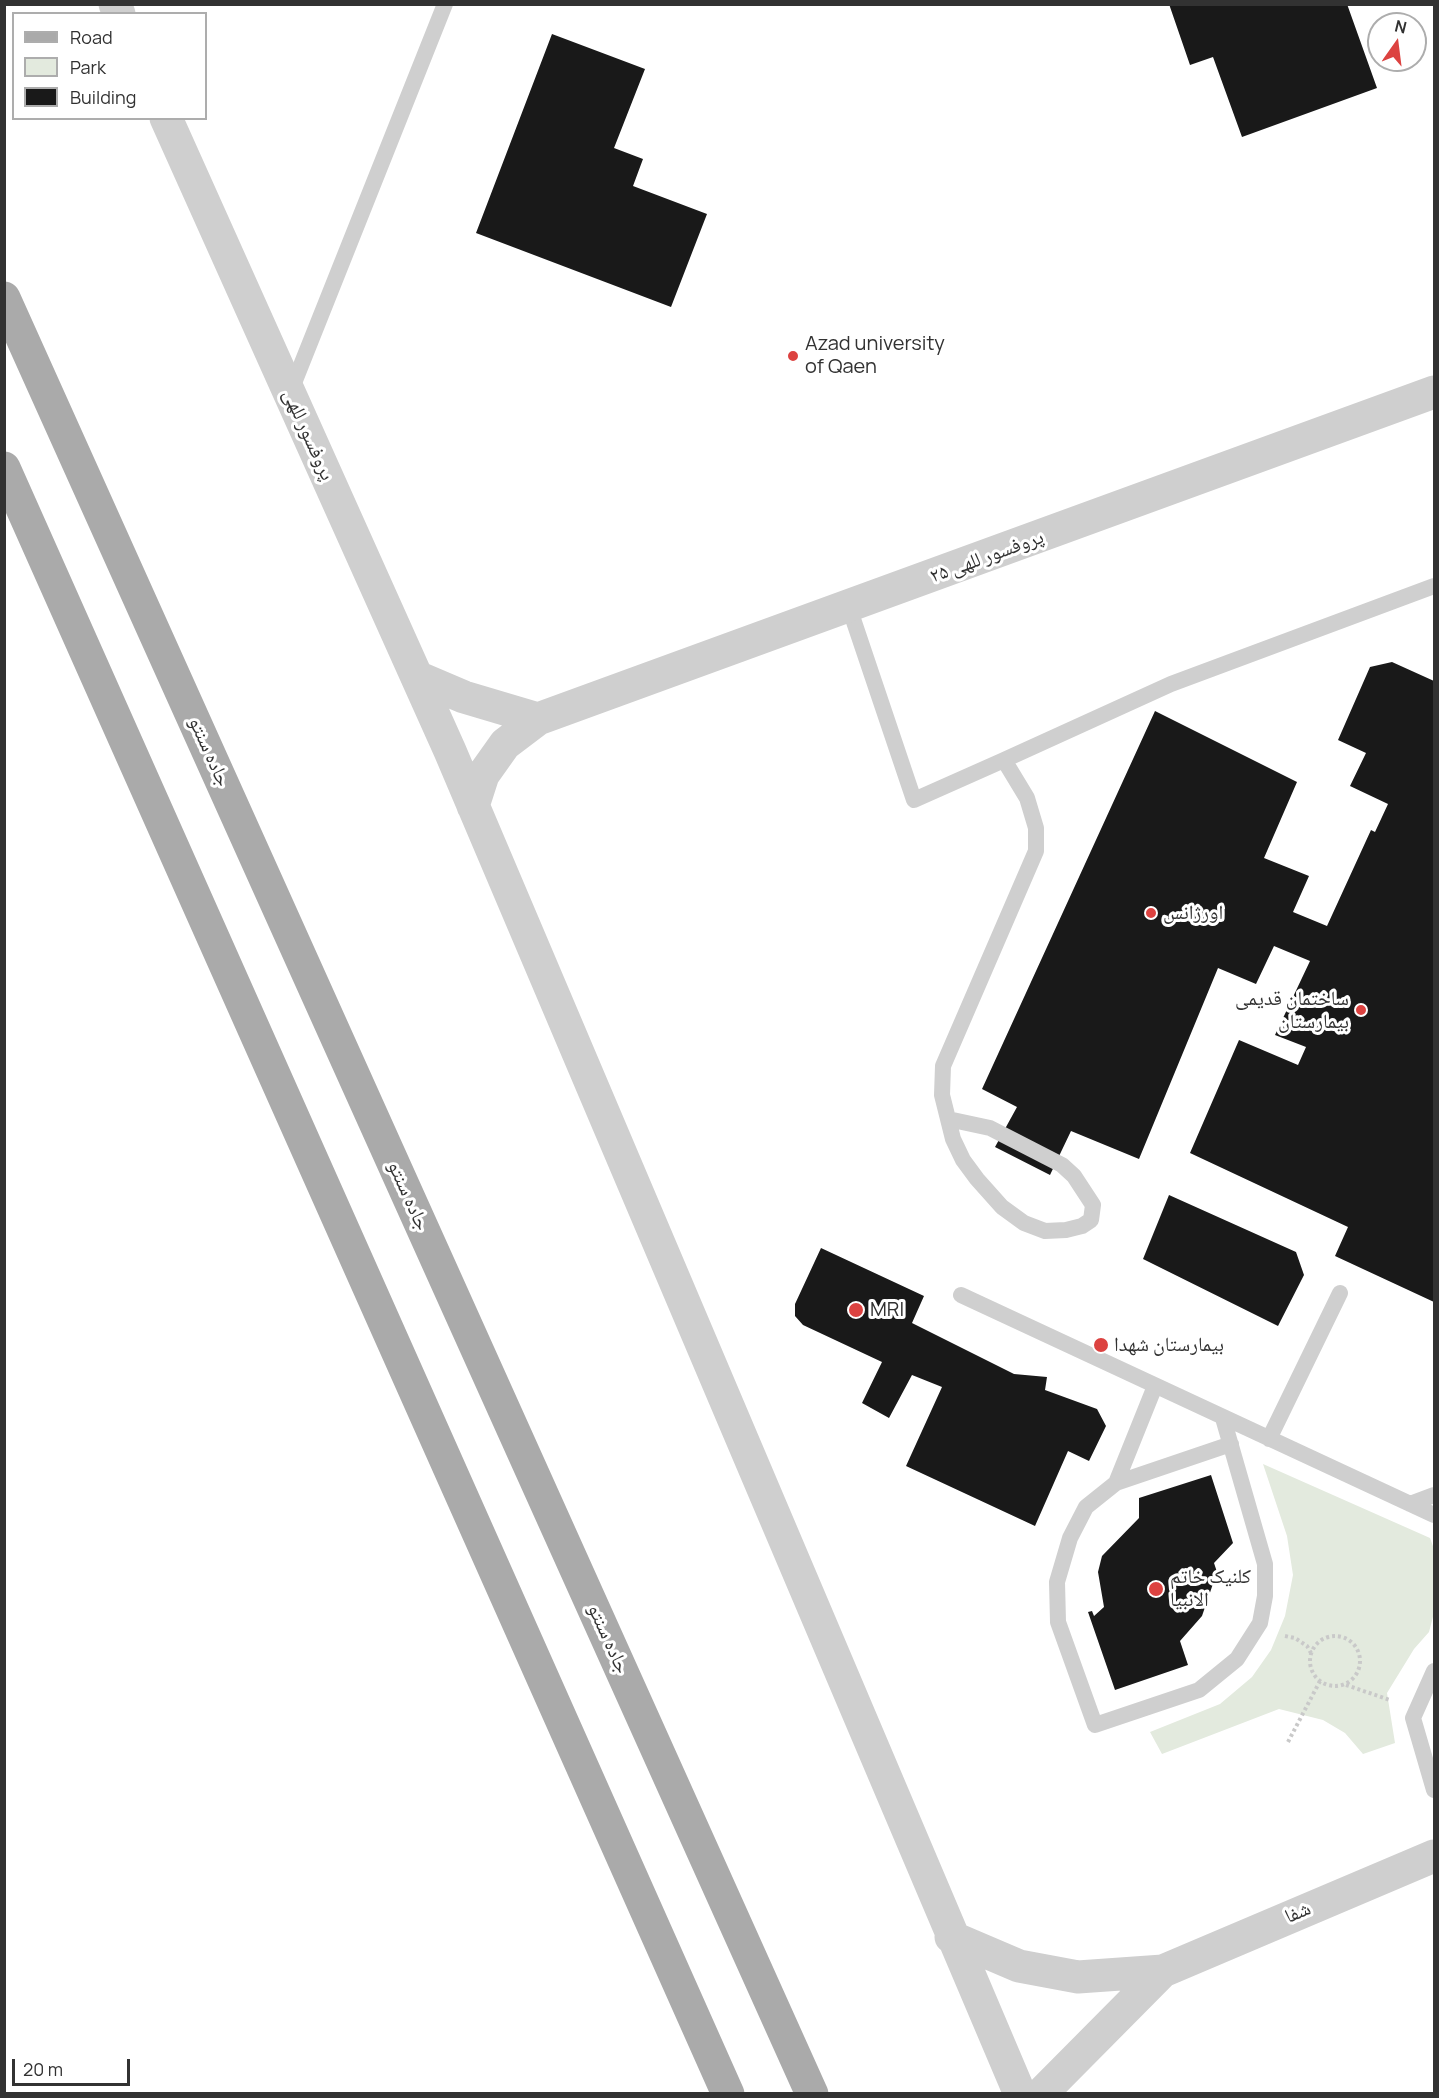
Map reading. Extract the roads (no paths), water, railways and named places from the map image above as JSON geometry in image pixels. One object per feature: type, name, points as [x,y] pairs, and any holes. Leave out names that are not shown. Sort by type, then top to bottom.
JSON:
[{"type":"main road","name":"جاده سنتو","points":[[4,298],[812,2094]]},
{"type":"main road","points":[[4,468],[728,2094]]},
{"type":"street","name":"پروفسور للهی","points":[[167,120],[450,751],[1020,2094]]},
{"type":"street","name":"پروفسور للهی ۲۵","points":[[473,806],[483,775],[506,744],[538,719],[849,608],[1434,392]]},
{"type":"street","points":[[417,677],[464,697],[538,719]]},
{"type":"street","name":"شفا","points":[[1163,1971],[1434,1856]]},
{"type":"street","points":[[951,1936],[1019,1966],[1078,1977],[1163,1971]]},
{"type":"street","points":[[1041,2094],[1163,1971]]},
{"type":"lane","points":[[290,393],[446,4]]},
{"type":"lane","points":[[849,608],[914,800],[1171,684],[1434,586]]},
{"type":"lane","points":[[948,1119],[990,1128],[1062,1165],[1074,1176],[1093,1205],[1091,1220],[1082,1226],[1066,1230],[1045,1231],[1024,1223],[1002,1207],[963,1160],[953,1139],[948,1119],[942,1095],[943,1066],[1036,851],[1036,828],[1027,798],[1004,760]]},
{"type":"lane","points":[[1269,1439],[1340,1293]]},
{"type":"lane","points":[[961,1295],[1434,1515]]},
{"type":"lane","points":[[1116,1483],[1155,1386]]},
{"type":"lane","points":[[1224,1418],[1265,1564],[1265,1596],[1260,1623],[1237,1659],[1199,1689],[1095,1725],[1058,1622],[1057,1582],[1070,1538],[1086,1507],[1116,1483],[1231,1444]]},
{"type":"lane","points":[[1410,1504],[1434,1495]]},
{"type":"lane","points":[[1434,1671],[1413,1718],[1434,1790]]},
{"type":"place","name":"Azad university of Qaen","points":[[793,356]]},
{"type":"place","name":"اورژانس","points":[[1151,913]]},
{"type":"place","name":"ساختمان قدیمی بیمارستان","points":[[1361,1010]]},
{"type":"place","name":"MRI","points":[[856,1310]]},
{"type":"place","name":"بیمارستان شهدا","points":[[1101,1345]]},
{"type":"place","name":"کلنیک خاتم الانبیا","points":[[1156,1589]]}]
